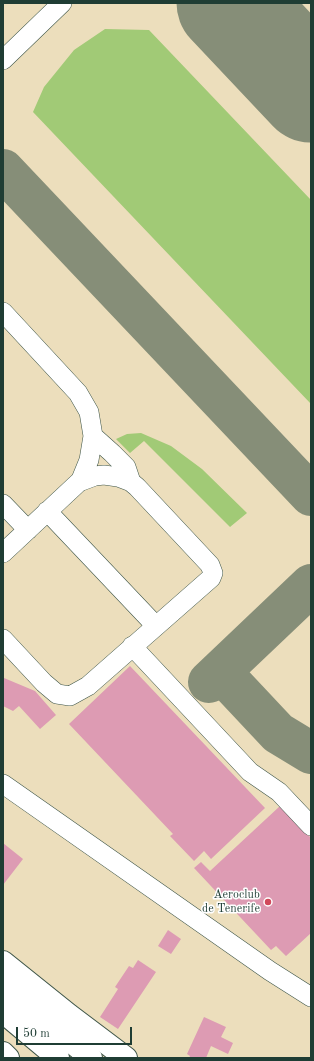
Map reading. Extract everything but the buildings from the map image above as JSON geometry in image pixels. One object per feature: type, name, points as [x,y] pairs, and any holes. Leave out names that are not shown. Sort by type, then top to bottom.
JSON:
[{"type":"main road","points":[[3,962],[126,1058]]},
{"type":"main road","points":[[3,986],[91,1058]]},
{"type":"main road","points":[[3,1012],[58,1058]]},
{"type":"main road","points":[[3,1053],[8,1058]]},
{"type":"lane","points":[[3,60],[62,3]]},
{"type":"lane","points":[[3,312],[78,393],[89,412],[93,436],[89,460],[80,482]]},
{"type":"lane","points":[[3,639],[44,683],[57,694],[70,696],[88,686],[212,575],[213,570],[131,482],[126,467],[93,436]]},
{"type":"lane","points":[[3,553],[80,482],[95,476],[104,475],[118,477],[131,482]]},
{"type":"lane","points":[[3,504],[28,530]]},
{"type":"lane","points":[[47,511],[156,626]]},
{"type":"lane","points":[[132,646],[250,772],[279,792],[311,826]]},
{"type":"lane","points":[[3,784],[270,972],[311,997]]},
{"type":"green space","points":[[105,29],[149,30],[311,200],[311,404],[33,112],[44,87],[74,50]]},
{"type":"green space","points":[[141,433],[171,446],[202,469],[247,513],[230,527],[144,441],[130,453],[116,439],[127,434]]},
{"type":"taxiway","points":[[3,170],[311,495]]},
{"type":"taxiway","points":[[209,682],[311,585]]},
{"type":"taxiway","points":[[233,659],[229,666],[228,679],[232,684],[278,733],[311,753]]},
{"type":"runway","points":[[229,3],[311,90]]},
{"type":"place","name":"Aeroclub de Tenerife","points":[[268,902]]}]
